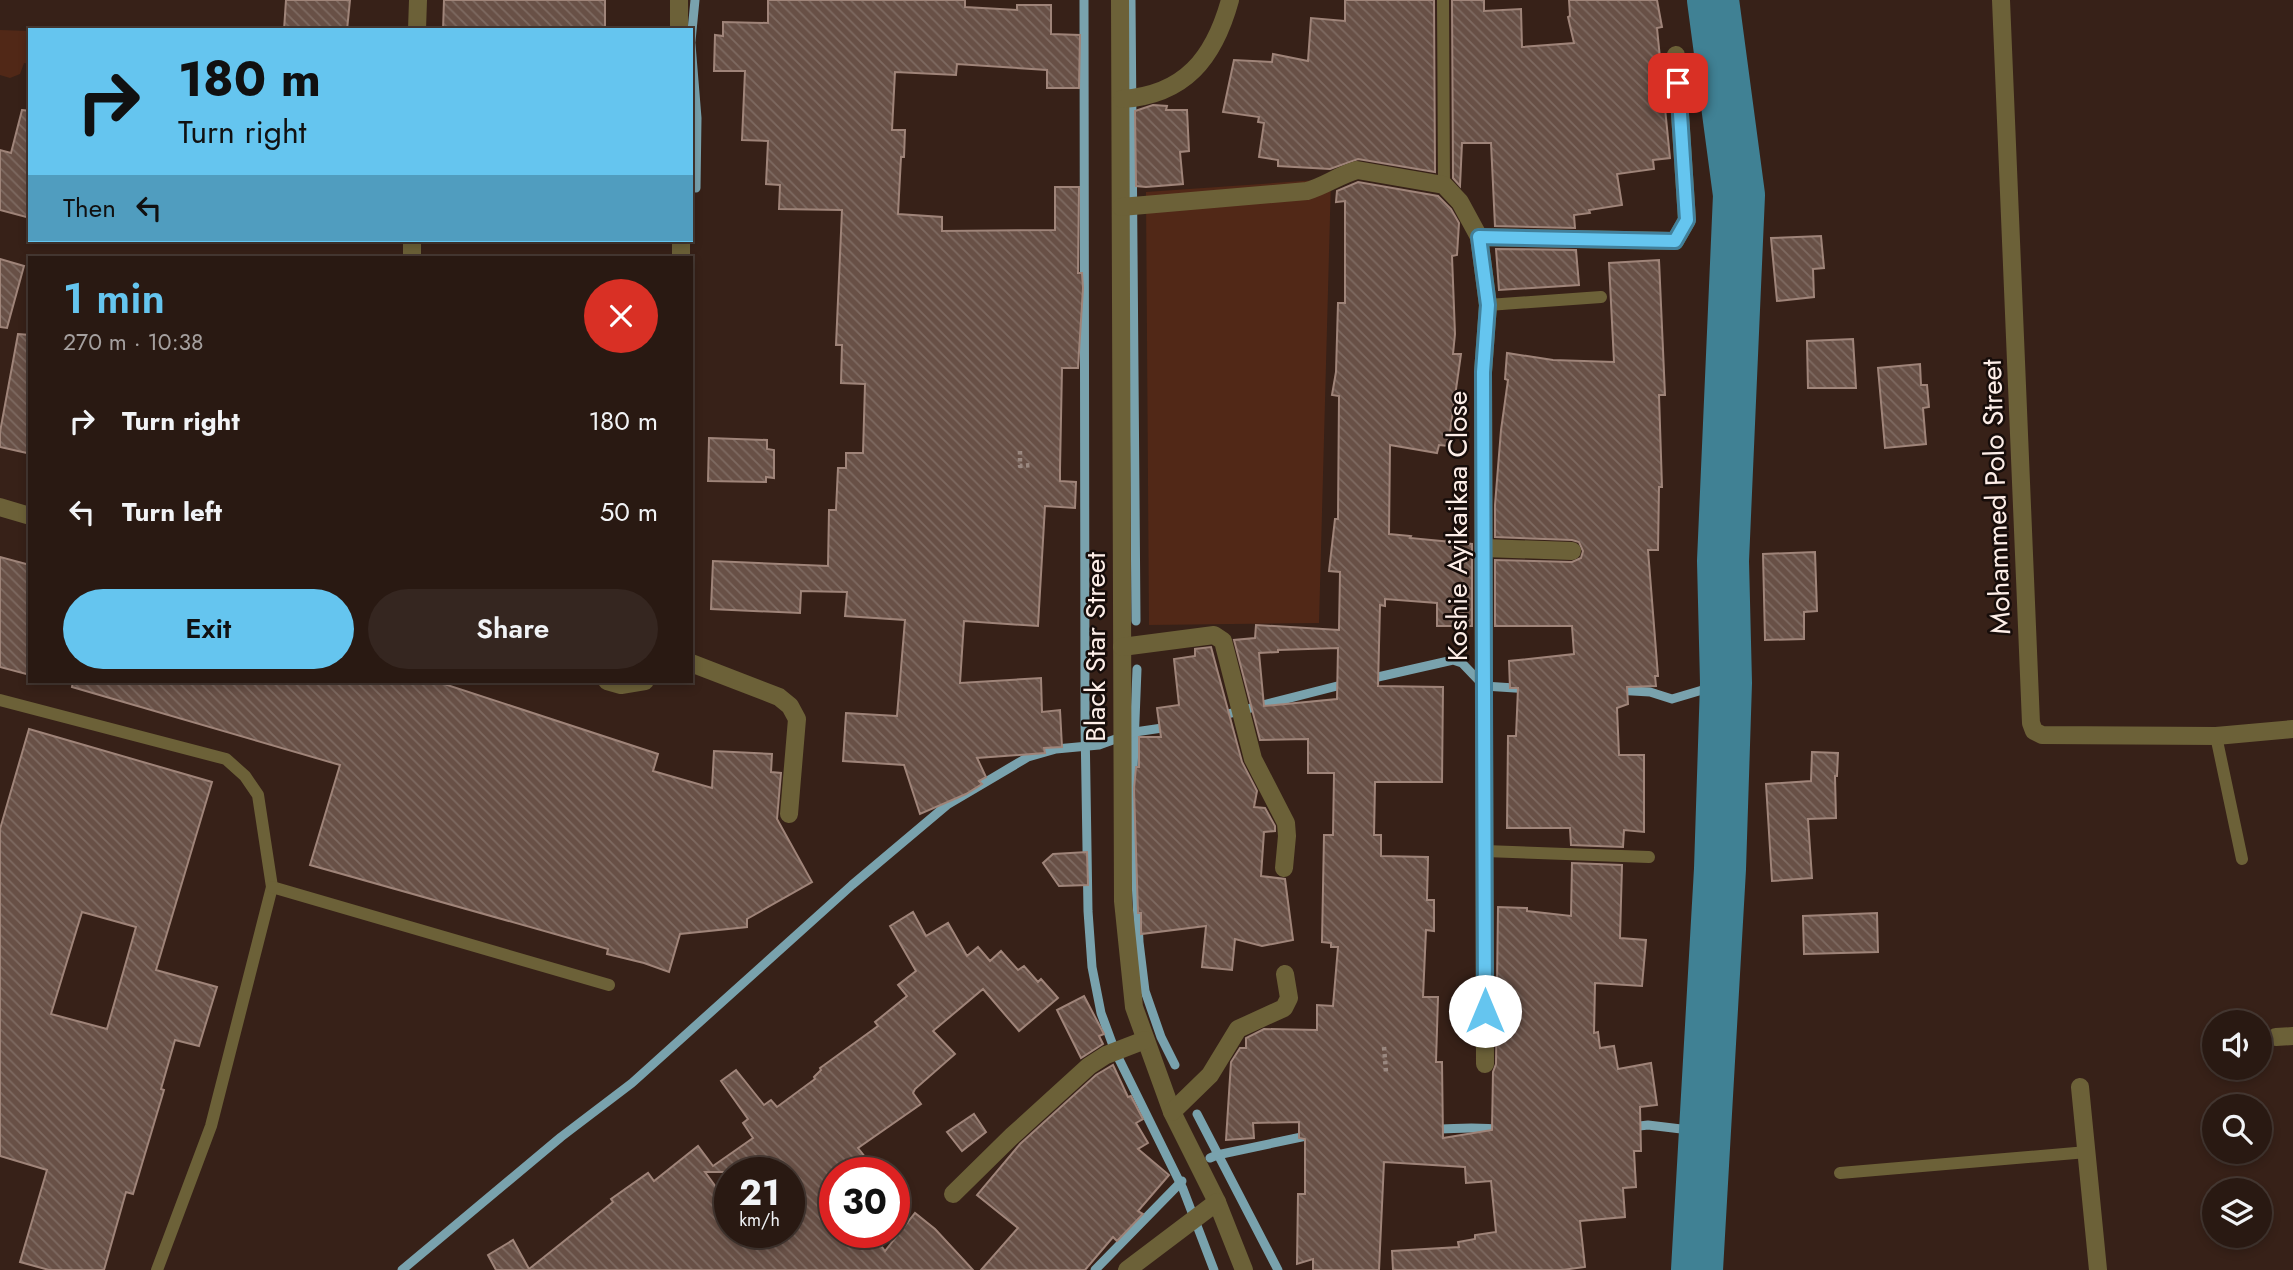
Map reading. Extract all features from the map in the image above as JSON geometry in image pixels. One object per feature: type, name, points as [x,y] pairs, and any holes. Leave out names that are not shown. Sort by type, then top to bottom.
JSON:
[{"type":"street","points":[[417,28],[418,0]]},
{"type":"street","points":[[679,0],[679,28]]},
{"type":"street","name":"Black Star Street","points":[[1120,0],[1123,901],[1134,1007],[1172,1112],[1217,1202],[1244,1270]]},
{"type":"street","points":[[1122,99],[1134,99],[1168,90],[1192,71],[1216,41],[1230,0]]},
{"type":"street","name":"Mohammed Polo Street","points":[[2001,0],[2031,723],[2034,731],[2042,736],[2216,736],[2293,729]]},
{"type":"street","points":[[1479,237],[1675,241],[1687,220],[1676,55]]},
{"type":"street","points":[[1121,206],[1307,191],[1323,187],[1346,173],[1357,170],[1444,185]]},
{"type":"street","name":"Koshie Ayikaikaa Close","points":[[1444,185],[1460,202],[1479,237],[1488,305],[1483,372],[1485,1065]]},
{"type":"street","points":[[0,507],[28,515]]},
{"type":"street","points":[[1484,548],[1572,551]]},
{"type":"street","points":[[1122,647],[1214,635],[1223,641],[1253,758],[1286,822],[1284,868]]},
{"type":"street","points":[[693,664],[779,697],[790,706],[797,719],[789,814]]},
{"type":"street","points":[[614,683],[633,683]]},
{"type":"street","points":[[1172,1112],[1210,1075],[1238,1029],[1284,1008],[1289,998],[1285,974]]},
{"type":"street","points":[[953,1194],[1089,1066],[1106,1055],[1145,1040]]},
{"type":"street","points":[[2080,1087],[2098,1270]]},
{"type":"street","points":[[1127,1270],[1217,1202]]},
{"type":"lane","points":[[1443,0],[1444,185]]},
{"type":"lane","points":[[1488,305],[1601,297]]},
{"type":"lane","points":[[0,700],[226,759],[245,776],[258,795],[272,887],[211,1126],[157,1270]]},
{"type":"lane","points":[[2216,736],[2242,859]]},
{"type":"lane","points":[[1485,851],[1649,857]]},
{"type":"lane","points":[[272,887],[609,985]]},
{"type":"lane","points":[[1840,1173],[2087,1152]]},
{"type":"path","points":[[1020,450],[1020,466],[1032,465]]},
{"type":"path","points":[[1384,1047],[1386,1072]]},
{"type":"shaded area","points":[[0,30],[28,31],[28,64],[24,63],[20,74],[10,78],[0,75]]},
{"type":"shaded area","points":[[1331,179],[1319,623],[1149,625],[1146,192]]},
{"type":"building","points":[[286,0],[350,0],[347,28],[284,28]]},
{"type":"building","points":[[444,0],[605,0],[605,28],[443,28]]},
{"type":"building","points":[[768,0],[965,0],[965,7],[1017,10],[1017,5],[1051,5],[1051,34],[1080,35],[1079,88],[1047,88],[1047,70],[957,64],[956,75],[895,72],[892,130],[905,130],[898,214],[942,217],[942,231],[1055,230],[1055,187],[1079,187],[1078,273],[1082,273],[1083,288],[1078,368],[1062,368],[1060,481],[1076,482],[1075,508],[1045,506],[1038,626],[964,621],[960,683],[1041,678],[1042,712],[1060,710],[1062,747],[1044,748],[1045,753],[977,758],[986,777],[979,781],[982,784],[920,814],[904,765],[843,761],[846,713],[897,716],[905,620],[845,616],[847,592],[801,591],[800,613],[711,609],[713,561],[828,566],[829,510],[836,510],[838,468],[846,468],[846,453],[863,453],[865,384],[841,383],[842,345],[836,345],[842,210],[779,209],[780,185],[766,184],[768,141],[742,140],[745,71],[714,71],[715,35],[723,36],[723,22],[768,23]]},
{"type":"building","points":[[1345,0],[1434,0],[1435,172],[1358,159],[1330,169],[1278,166],[1278,160],[1259,157],[1264,123],[1258,122],[1259,117],[1223,112],[1234,60],[1272,62],[1273,54],[1308,61],[1311,18],[1345,21]]},
{"type":"building","points":[[1452,0],[1484,0],[1484,11],[1521,9],[1522,47],[1574,43],[1568,17],[1569,0],[1657,0],[1662,27],[1657,28],[1670,158],[1653,160],[1654,169],[1617,174],[1622,205],[1574,215],[1575,228],[1495,226],[1491,143],[1462,143],[1460,186],[1453,178]]},
{"type":"building","points":[[1153,105],[1167,106],[1166,110],[1187,110],[1189,151],[1180,152],[1183,184],[1136,186],[1135,111]]},
{"type":"building","points":[[22,110],[28,111],[28,217],[0,210],[0,150],[11,153]]},
{"type":"building","points":[[1358,182],[1438,196],[1451,209],[1459,223],[1457,255],[1452,256],[1455,334],[1453,354],[1461,354],[1448,446],[1439,445],[1437,453],[1390,445],[1389,534],[1472,544],[1472,626],[1437,626],[1437,603],[1385,599],[1385,606],[1380,605],[1378,686],[1443,687],[1442,782],[1375,782],[1374,835],[1381,835],[1381,856],[1428,857],[1427,900],[1434,900],[1434,931],[1426,930],[1423,997],[1438,997],[1436,1062],[1442,1062],[1443,1138],[1492,1130],[1493,1072],[1496,1064],[1498,907],[1527,908],[1527,911],[1571,916],[1572,863],[1622,865],[1620,938],[1646,940],[1642,986],[1595,983],[1594,1033],[1598,1032],[1600,1048],[1614,1046],[1618,1069],[1651,1063],[1657,1105],[1640,1107],[1641,1151],[1634,1151],[1636,1187],[1623,1188],[1625,1217],[1580,1221],[1585,1267],[1562,1270],[1393,1270],[1392,1251],[1459,1247],[1458,1242],[1475,1239],[1475,1235],[1496,1232],[1491,1181],[1466,1183],[1465,1167],[1384,1162],[1379,1270],[1313,1270],[1313,1259],[1297,1264],[1298,1194],[1305,1194],[1305,1139],[1299,1138],[1299,1122],[1253,1123],[1254,1138],[1226,1140],[1231,1062],[1240,1048],[1246,1048],[1246,1038],[1264,1029],[1317,1030],[1317,1005],[1333,1006],[1338,947],[1322,942],[1324,835],[1333,835],[1334,773],[1308,773],[1308,739],[1260,740],[1234,640],[1255,638],[1256,625],[1339,630],[1340,572],[1329,571],[1335,519],[1338,519],[1339,396],[1332,395],[1336,372],[1338,303],[1345,303],[1345,201],[1336,202],[1337,191]],"holes":[[[1338,648],[1337,699],[1264,706],[1259,653]]]},
{"type":"building","points":[[1821,236],[1824,268],[1813,269],[1814,297],[1777,301],[1771,238]]},
{"type":"building","points":[[1496,249],[1576,250],[1579,285],[1499,290]]},
{"type":"building","points":[[0,259],[24,266],[7,328],[0,327]]},
{"type":"building","points":[[1659,260],[1665,395],[1659,395],[1662,487],[1659,487],[1658,550],[1648,550],[1658,676],[1655,676],[1656,686],[1627,687],[1628,704],[1617,708],[1619,755],[1644,755],[1644,832],[1624,830],[1623,847],[1571,845],[1570,828],[1507,828],[1508,736],[1516,736],[1518,688],[1510,688],[1509,661],[1574,654],[1572,626],[1495,626],[1495,560],[1572,562],[1581,558],[1583,551],[1579,542],[1572,540],[1495,537],[1501,430],[1508,380],[1505,379],[1507,353],[1553,360],[1614,362],[1609,263]]},
{"type":"building","points":[[18,334],[28,335],[27,453],[0,447],[0,432]]},
{"type":"building","points":[[1853,339],[1856,388],[1808,388],[1807,341]]},
{"type":"building","points":[[1920,364],[1921,385],[1927,385],[1929,407],[1923,408],[1926,444],[1885,448],[1878,368]]},
{"type":"building","points":[[709,438],[767,440],[767,449],[774,450],[774,478],[766,477],[766,482],[708,481]]},
{"type":"building","points":[[1815,552],[1817,611],[1804,612],[1804,639],[1765,640],[1763,554]]},
{"type":"building","points":[[0,557],[28,564],[28,674],[0,667]]},
{"type":"building","points":[[1211,647],[1242,762],[1257,791],[1254,807],[1265,808],[1275,826],[1275,831],[1264,832],[1261,876],[1285,879],[1293,940],[1262,946],[1235,939],[1232,970],[1202,967],[1206,926],[1141,934],[1141,913],[1138,913],[1134,789],[1136,767],[1139,767],[1139,737],[1161,737],[1157,708],[1179,705],[1174,659],[1195,656],[1195,649]]},
{"type":"building","points":[[73,683],[441,683],[658,754],[653,771],[712,788],[714,751],[772,754],[771,772],[781,773],[777,819],[812,882],[747,919],[747,927],[680,934],[669,972],[607,954],[608,949],[310,865],[340,765],[72,687]]},
{"type":"building","points":[[29,729],[212,782],[156,970],[217,987],[199,1046],[175,1040],[161,1089],[164,1090],[133,1194],[126,1192],[104,1270],[49,1270],[20,1262],[47,1170],[0,1156],[0,829]],"holes":[[[82,912],[136,927],[107,1029],[51,1014]]]},
{"type":"building","points":[[1812,752],[1838,753],[1835,776],[1836,818],[1808,819],[1812,878],[1772,881],[1766,784],[1811,781]]},
{"type":"building","points":[[1087,852],[1088,885],[1059,886],[1043,863],[1053,854]]},
{"type":"building","points":[[913,912],[926,936],[948,923],[967,956],[978,947],[990,961],[1001,951],[1018,970],[1024,966],[1038,982],[1041,979],[1058,998],[1019,1031],[983,989],[933,1031],[955,1054],[915,1089],[913,1093],[921,1104],[858,1148],[865,1157],[819,1157],[819,1248],[883,1248],[885,1251],[887,1248],[910,1248],[910,1219],[915,1213],[935,1229],[973,1270],[496,1270],[488,1255],[513,1240],[529,1269],[613,1202],[611,1199],[648,1173],[654,1181],[698,1146],[714,1165],[714,1172],[705,1172],[714,1184],[714,1248],[805,1248],[805,1157],[726,1157],[753,1138],[743,1123],[748,1119],[721,1081],[736,1070],[764,1105],[771,1100],[777,1107],[815,1079],[820,1068],[878,1026],[875,1022],[907,996],[898,985],[916,971],[890,926]]},
{"type":"building","points":[[1877,913],[1878,952],[1804,954],[1803,916]]},
{"type":"building","points":[[1084,996],[1104,1034],[1099,1036],[1103,1044],[1081,1058],[1057,1010]]},
{"type":"building","points":[[1113,1065],[1128,1097],[1131,1096],[1143,1119],[1136,1123],[1148,1143],[1138,1149],[1169,1175],[1138,1211],[1143,1214],[1117,1241],[1113,1237],[1085,1270],[981,1270],[1018,1228],[977,1195],[1020,1144],[1096,1075]]},
{"type":"building","points":[[974,1114],[986,1132],[962,1151],[947,1132]]},
{"type":"waterway","points":[[692,28],[695,0]]},
{"type":"waterway","points":[[1084,0],[1085,724],[1088,911],[1092,967],[1101,1013],[1115,1051],[1183,1189],[1214,1270]]},
{"type":"waterway","points":[[1131,0],[1136,621]]},
{"type":"waterway","points":[[1697,1270],[1720,869],[1726,683],[1723,561],[1739,195],[1713,0]]},
{"type":"waterway","points":[[693,69],[697,118],[696,188]]},
{"type":"waterway","points":[[1369,679],[1453,660],[1462,663],[1484,686],[1528,689]]},
{"type":"waterway","points":[[1137,669],[1132,796],[1139,942],[1145,991],[1161,1037],[1175,1065]]},
{"type":"waterway","points":[[1220,716],[1349,683]]},
{"type":"waterway","points":[[1615,690],[1650,692],[1672,699],[1726,683]]},
{"type":"waterway","points":[[402,1270],[561,1137],[632,1083],[852,885],[947,805],[1028,757],[1056,749],[1099,745],[1135,732],[1169,727]]},
{"type":"waterway","points":[[1197,1114],[1278,1270]]},
{"type":"waterway","points":[[1631,1127],[1648,1125],[1706,1132]]},
{"type":"waterway","points":[[1432,1129],[1502,1130]]},
{"type":"waterway","points":[[1210,1158],[1311,1135]]},
{"type":"waterway","points":[[1095,1270],[1182,1181]]},
{"type":"route","points":[[1485,1011],[1483,372],[1488,305],[1479,237],[1675,241],[1687,220],[1678,83]]}]
